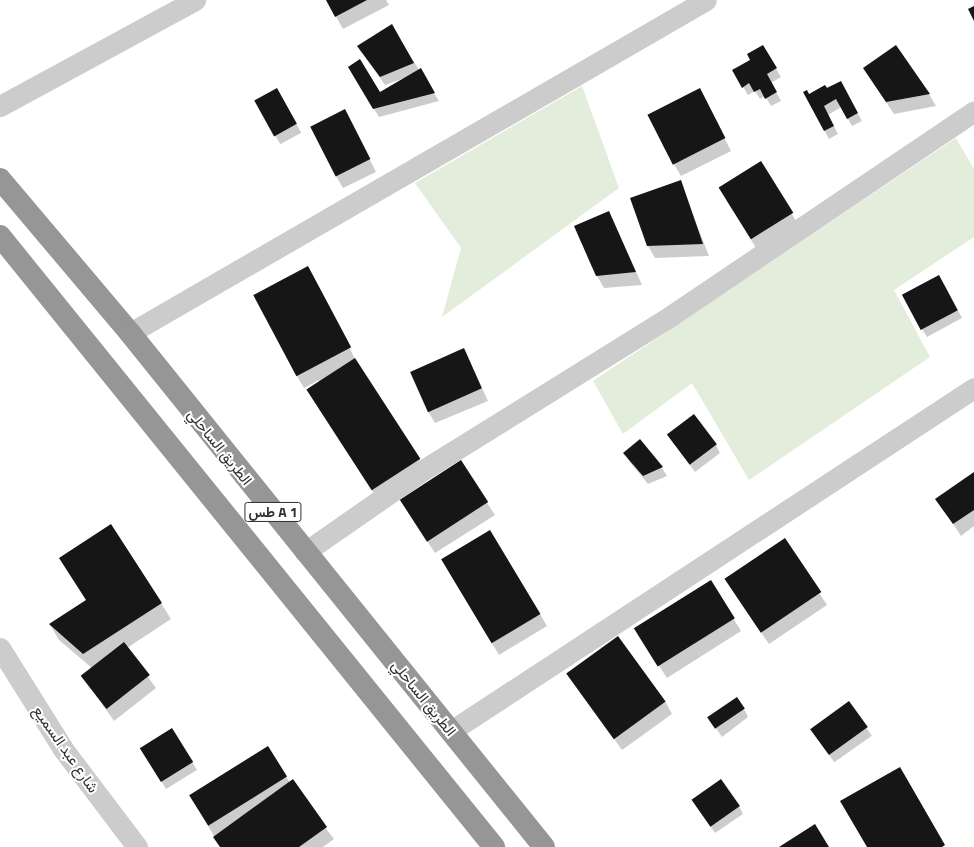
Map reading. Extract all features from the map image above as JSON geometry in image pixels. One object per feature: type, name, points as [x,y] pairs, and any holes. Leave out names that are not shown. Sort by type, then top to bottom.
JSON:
[{"type":"highway","name":"الطريق الساحلي","points":[[0,179],[130,333],[544,847]]},
{"type":"highway","name":"طس A 1","points":[[0,236],[494,847]]},
{"type":"street","points":[[0,106],[195,0]]},
{"type":"street","points":[[130,333],[706,0]]},
{"type":"street","points":[[305,552],[420,472],[672,315],[974,111]]},
{"type":"street","points":[[451,730],[974,388]]},
{"type":"street","name":"شارع عبد السميع","points":[[0,648],[63,749],[137,847]]},
{"type":"green space","points":[[582,86],[619,188],[442,317],[461,248],[415,183]]},
{"type":"green space","points":[[956,138],[974,169],[974,237],[894,290],[930,357],[749,480],[692,383],[623,434],[593,381]]},
{"type":"building","points":[[326,0],[367,0],[335,17]]},
{"type":"building","points":[[974,6],[974,21],[968,9]]},
{"type":"building","points":[[392,24],[414,63],[380,77],[357,46]]},
{"type":"building","points":[[763,45],[777,68],[767,74],[777,92],[765,99],[760,89],[754,92],[749,83],[742,88],[732,70],[750,60],[747,54]]},
{"type":"building","points":[[896,45],[930,94],[886,102],[863,68]]},
{"type":"building","points":[[360,59],[380,92],[421,68],[435,93],[373,109],[348,67]]},
{"type":"building","points":[[841,81],[858,113],[847,119],[836,99],[824,106],[834,126],[824,131],[803,92],[807,90],[809,94],[825,85],[827,88]]},
{"type":"building","points":[[277,88],[297,124],[274,136],[254,101]]},
{"type":"building","points":[[700,88],[725,138],[673,165],[647,115]]},
{"type":"building","points":[[345,109],[370,159],[336,177],[310,127]]},
{"type":"building","points":[[761,161],[793,213],[751,239],[719,187]]},
{"type":"building","points":[[681,180],[703,244],[647,246],[630,198]]},
{"type":"building","points":[[609,211],[636,272],[596,276],[574,226]]},
{"type":"building","points":[[308,266],[351,347],[296,376],[253,295]]},
{"type":"building","points":[[939,275],[958,310],[921,330],[902,295]]},
{"type":"building","points":[[464,348],[482,388],[428,412],[410,372]]},
{"type":"building","points":[[355,358],[420,459],[372,490],[306,390]]},
{"type":"building","points":[[694,414],[717,444],[690,465],[667,434]]},
{"type":"building","points":[[640,439],[663,467],[643,476],[623,453]]},
{"type":"building","points":[[461,460],[488,502],[427,542],[400,500]]},
{"type":"building","points":[[974,472],[974,510],[953,524],[935,499]]},
{"type":"building","points":[[111,524],[162,603],[83,654],[49,624],[86,600],[59,558]]},
{"type":"building","points":[[490,530],[540,614],[492,643],[441,559]]},
{"type":"building","points":[[785,538],[821,592],[761,633],[724,579]]},
{"type":"building","points":[[711,580],[735,618],[658,666],[634,628]]},
{"type":"building","points":[[618,636],[666,702],[614,739],[566,674]]},
{"type":"building","points":[[124,642],[150,675],[107,709],[81,676]]},
{"type":"building","points":[[737,697],[745,709],[715,729],[707,717]]},
{"type":"building","points":[[849,701],[868,727],[829,755],[810,729]]},
{"type":"building","points":[[172,728],[193,762],[161,782],[140,748]]},
{"type":"building","points":[[268,746],[287,777],[208,826],[189,795]]},
{"type":"building","points":[[900,767],[945,845],[942,847],[867,847],[840,801]]},
{"type":"building","points":[[293,779],[327,827],[299,847],[220,847],[213,837]]},
{"type":"building","points":[[721,779],[740,806],[710,827],[692,800]]},
{"type":"building","points":[[815,824],[829,847],[779,847]]}]
